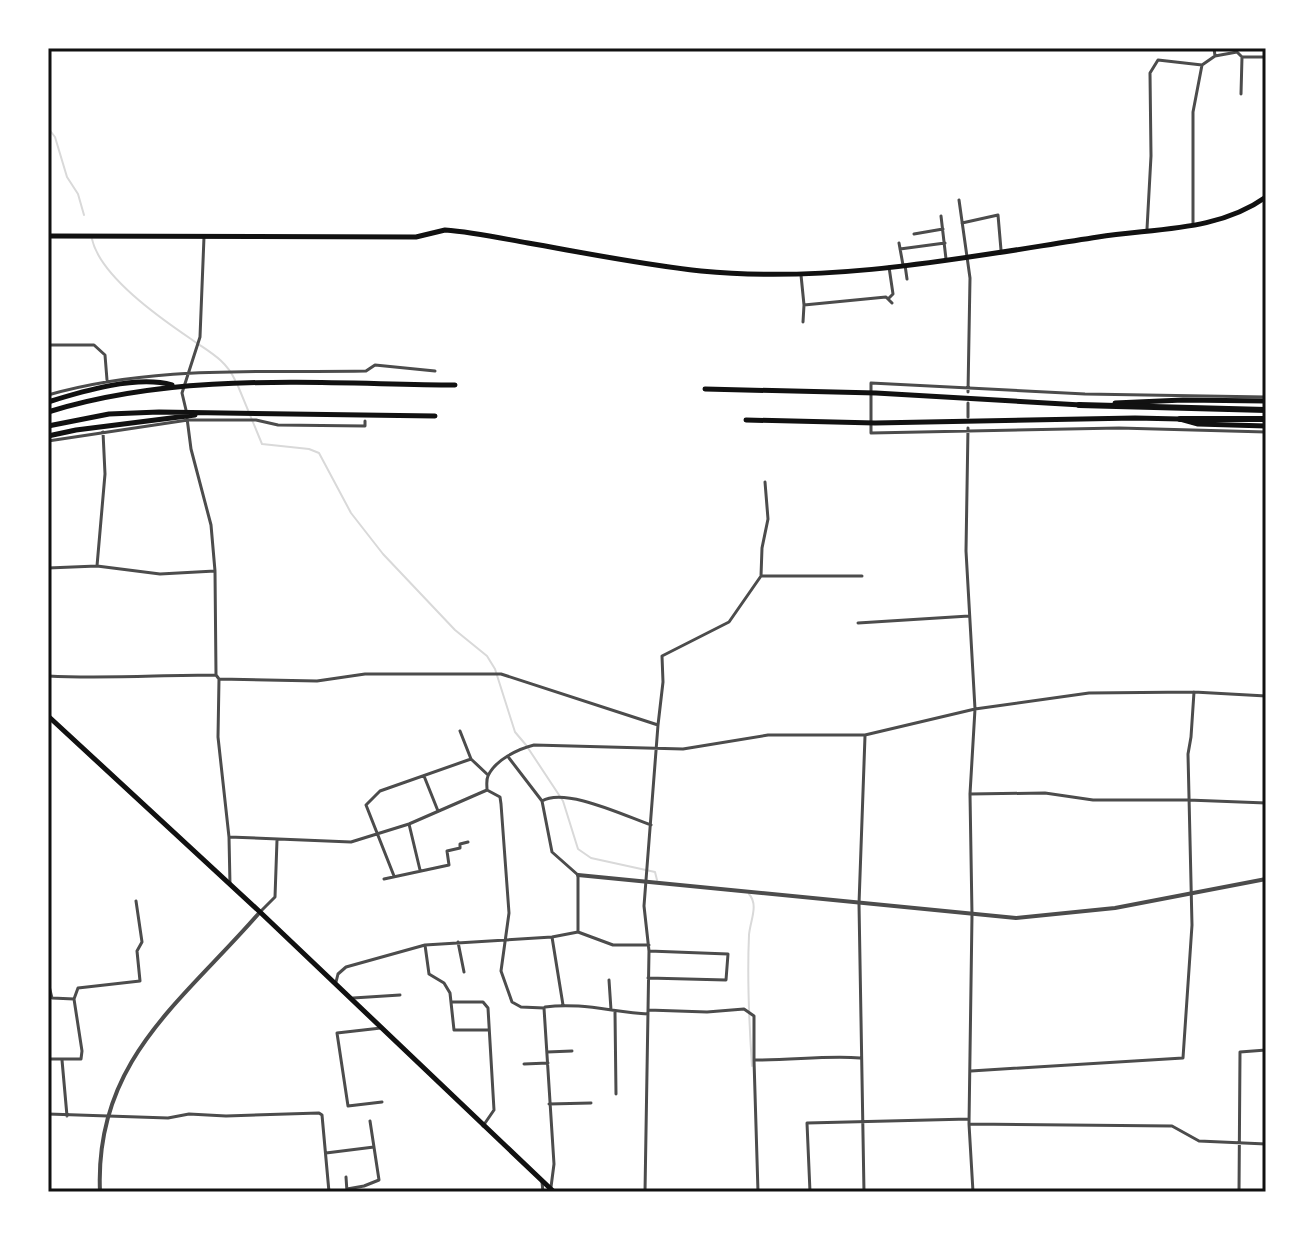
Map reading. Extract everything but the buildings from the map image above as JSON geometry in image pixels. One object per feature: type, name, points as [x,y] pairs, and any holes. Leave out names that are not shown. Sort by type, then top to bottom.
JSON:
[{"type":"highway","points":[[1079,405],[1198,404],[1266,410]]},
{"type":"highway","points":[[1180,419],[1266,419]]},
{"type":"main road","points":[[48,236],[416,237],[445,230],[701,271],[801,275],[889,267],[1147,229],[1193,226],[1214,222],[1254,206],[1266,197]]},
{"type":"main road","points":[[48,402],[114,386],[159,381],[177,386]]},
{"type":"main road","points":[[48,412],[103,397],[177,386],[250,383],[455,385]]},
{"type":"main road","points":[[705,389],[876,393],[1079,405]]},
{"type":"main road","points":[[1198,404],[1266,399]]},
{"type":"main road","points":[[48,438],[76,430],[224,411]]},
{"type":"main road","points":[[48,426],[109,414],[224,411],[435,416]]},
{"type":"main road","points":[[746,420],[875,423],[1180,419]]},
{"type":"main road","points":[[1198,421],[1266,429]]},
{"type":"main road","points":[[48,716],[260,912],[553,1191]]},
{"type":"street","points":[[1214,48],[1215,56]]},
{"type":"street","points":[[1147,229],[1151,156],[1150,73],[1158,60],[1202,65],[1215,56],[1238,50],[1242,57],[1241,94]]},
{"type":"street","points":[[1242,57],[1266,57]]},
{"type":"street","points":[[1193,226],[1193,112],[1202,65]]},
{"type":"street","points":[[959,200],[968,257],[968,390]]},
{"type":"street","points":[[962,223],[998,215],[1001,251]]},
{"type":"street","points":[[941,216],[946,259]]},
{"type":"street","points":[[914,234],[943,229]]},
{"type":"street","points":[[204,236],[200,337],[182,393],[191,449],[208,508],[215,571],[218,737],[229,837],[230,885]]},
{"type":"street","points":[[899,243],[907,279]]},
{"type":"street","points":[[900,249],[945,243]]},
{"type":"street","points":[[804,305],[886,297],[890,301],[893,294],[889,267]]},
{"type":"street","points":[[801,275],[803,322]]},
{"type":"street","points":[[48,345],[94,345],[105,355],[107,380]]},
{"type":"street","points":[[48,395],[107,380],[189,372],[366,371],[375,365],[435,371]]},
{"type":"street","points":[[366,371],[366,378]]},
{"type":"street","points":[[1266,399],[968,390],[871,383],[871,433],[1119,428],[1266,429]]},
{"type":"street","points":[[968,403],[968,417]]},
{"type":"street","points":[[48,438],[188,420],[256,420],[278,425],[365,424]]},
{"type":"street","points":[[968,430],[966,551],[975,709],[970,794],[969,1121],[973,1192]]},
{"type":"street","points":[[97,566],[105,474],[103,432]]},
{"type":"street","points":[[645,1192],[649,945],[644,906],[663,682],[662,656],[729,622],[761,576],[762,548],[768,519],[765,482]]},
{"type":"street","points":[[48,568],[97,566],[160,574],[215,571]]},
{"type":"street","points":[[761,576],[862,576]]},
{"type":"street","points":[[858,623],[969,616]]},
{"type":"street","points":[[48,676],[124,678],[143,675],[317,681],[365,674],[501,674],[658,725]]},
{"type":"street","points":[[971,1071],[1183,1058],[1192,893],[1188,754],[1194,692]]},
{"type":"street","points":[[487,790],[488,775],[508,757],[525,747],[545,744],[683,749],[768,735],[865,735],[975,709],[1089,693],[1194,692],[1266,696]]},
{"type":"street","points":[[460,731],[471,759],[488,775]]},
{"type":"street","points":[[864,1192],[859,904],[865,735]]},
{"type":"street","points":[[508,757],[542,801],[552,852],[557,860],[578,875],[1016,918],[1067,915],[1266,879]]},
{"type":"street","points":[[394,876],[366,805],[380,791],[471,759]]},
{"type":"street","points":[[424,776],[438,811]]},
{"type":"street","points":[[229,837],[351,842],[409,824],[487,790]]},
{"type":"street","points":[[487,790],[500,797],[509,913],[501,971],[512,1002],[521,1007],[563,1005],[613,1011],[707,1012],[744,1009],[754,1016],[758,1192]]},
{"type":"street","points":[[970,794],[1045,793],[1093,800],[1266,803]]},
{"type":"street","points":[[542,801],[549,797],[565,796],[651,825]]},
{"type":"street","points":[[409,824],[420,870]]},
{"type":"street","points":[[100,1192],[101,1151],[109,1116],[125,1073],[163,1015],[275,897],[277,840]]},
{"type":"street","points":[[384,879],[449,865],[447,851],[468,842]]},
{"type":"street","points":[[578,875],[578,932]]},
{"type":"street","points":[[48,1059],[81,1059],[74,999],[78,988],[140,981],[137,951],[142,942],[136,901]]},
{"type":"street","points":[[335,985],[338,974],[346,967],[425,945],[552,937],[578,932],[613,945],[649,945]]},
{"type":"street","points":[[552,937],[563,1005]]},
{"type":"street","points":[[458,942],[464,972]]},
{"type":"street","points":[[425,945],[429,974],[446,986],[454,1030],[489,1030]]},
{"type":"street","points":[[648,978],[726,980],[728,954],[649,951]]},
{"type":"street","points":[[609,980],[616,1094]]},
{"type":"street","points":[[48,982],[52,998],[74,999]]},
{"type":"street","points":[[349,998],[400,995]]},
{"type":"street","points":[[451,1002],[486,1004],[494,1110],[483,1126]]},
{"type":"street","points":[[544,1008],[553,1191]]},
{"type":"street","points":[[381,1028],[337,1033],[348,1106],[382,1102]]},
{"type":"street","points":[[1239,1192],[1240,1052],[1266,1050]]},
{"type":"street","points":[[547,1052],[572,1051]]},
{"type":"street","points":[[754,1060],[860,1058]]},
{"type":"street","points":[[62,1059],[67,1116]]},
{"type":"street","points":[[524,1064],[548,1063]]},
{"type":"street","points":[[549,1104],[591,1103]]},
{"type":"street","points":[[48,1114],[168,1118],[189,1114],[319,1113],[322,1115],[329,1192]]},
{"type":"street","points":[[346,1177],[347,1191],[379,1180],[370,1121]]},
{"type":"street","points":[[810,1192],[807,1123],[969,1121],[1172,1126],[1199,1141],[1266,1144]]},
{"type":"street","points":[[326,1153],[374,1147]]},
{"type":"street","points":[[542,1182],[543,1192]]},
{"type":"waterway","points":[[48,128],[55,137],[67,177],[78,194],[84,215]]},
{"type":"waterway","points":[[92,239],[106,267],[133,295],[216,356],[235,380]]},
{"type":"waterway","points":[[238,386],[262,444],[319,453],[351,513],[383,554],[455,630],[487,656],[495,669],[515,732],[563,801],[578,849],[591,858],[655,872],[657,880]]},
{"type":"waterway","points":[[749,894],[754,908],[748,968],[752,1066]]}]
